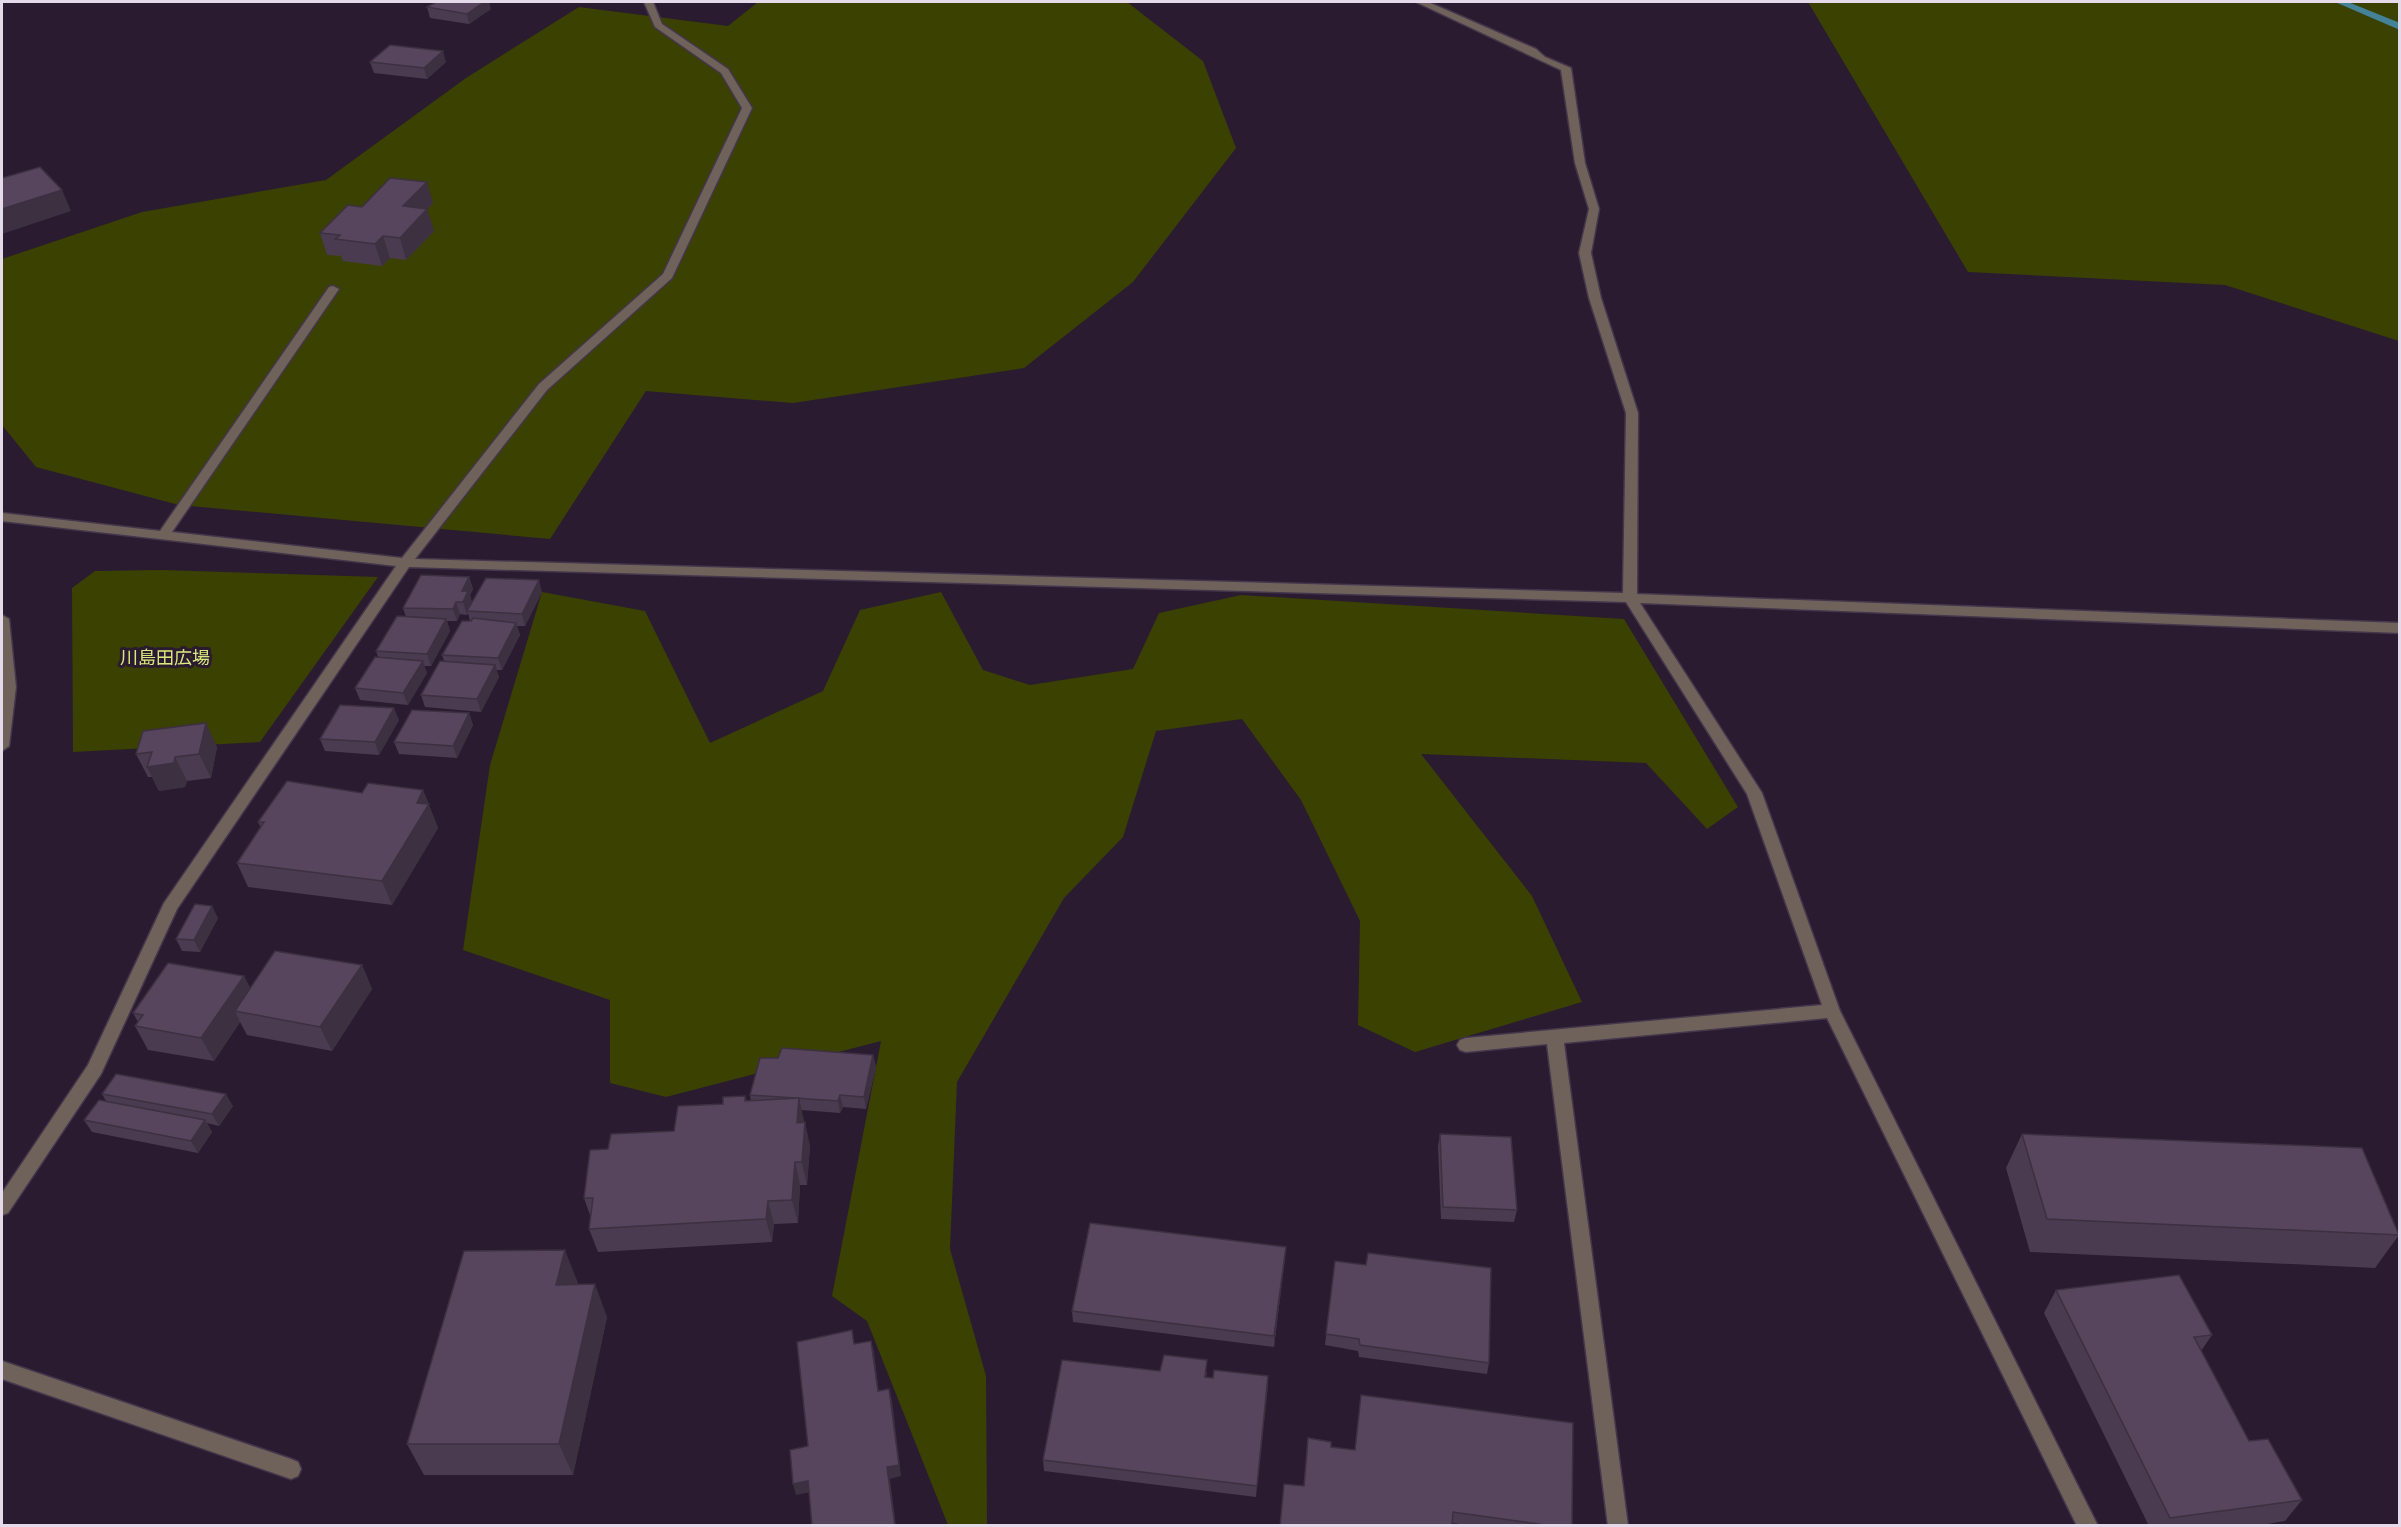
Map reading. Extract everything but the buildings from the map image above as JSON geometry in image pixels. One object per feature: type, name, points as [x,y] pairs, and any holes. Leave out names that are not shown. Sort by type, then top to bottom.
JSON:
[{"type":"street","points":[[2,1207],[95,1069],[170,907],[405,563],[543,387],[668,276],[747,108],[726,71],[658,25],[649,2]]},
{"type":"street","points":[[1421,2],[1533,51],[1542,59],[1566,68],[1580,163],[1594,209],[1585,253],[1595,298],[1632,413],[1630,598],[1755,793],[1832,1011],[2088,1526]]},
{"type":"street","points":[[162,537],[333,289]]},
{"type":"street","points":[[2,517],[405,563],[1630,598],[2400,628]]},
{"type":"street","points":[[2,619],[9,687],[2,746]]},
{"type":"street","points":[[1467,1045],[1832,1011]]},
{"type":"street","points":[[1555,1036],[1618,1526]]},
{"type":"street","points":[[2,1370],[291,1469]]},
{"type":"green space","points":[[758,2],[1127,2],[1203,61],[1236,148],[1133,282],[1024,368],[793,403],[646,391],[550,539],[179,505],[36,467],[2,425],[2,259],[142,212],[326,180],[466,78],[579,7],[728,26]]},
{"type":"green space","points":[[1808,2],[2399,2],[2399,341],[2225,285],[1968,272]]},
{"type":"green space","name":"川島田広場","points":[[162,570],[378,577],[260,742],[73,752],[72,588],[95,571]]},
{"type":"green space","points":[[542,592],[645,611],[710,743],[823,691],[860,610],[941,592],[983,670],[1030,685],[1133,669],[1159,613],[1241,595],[1624,619],[1738,807],[1707,829],[1646,763],[1421,754],[1532,896],[1582,1002],[1415,1052],[1358,1025],[1360,921],[1301,800],[1242,719],[1156,731],[1123,837],[1064,898],[957,1082],[950,1249],[986,1376],[987,1525],[948,1525],[867,1321],[832,1296],[881,1041],[666,1097],[610,1083],[610,1000],[463,950],[490,765]]},
{"type":"waterway","points":[[2340,2],[2400,27]]}]
